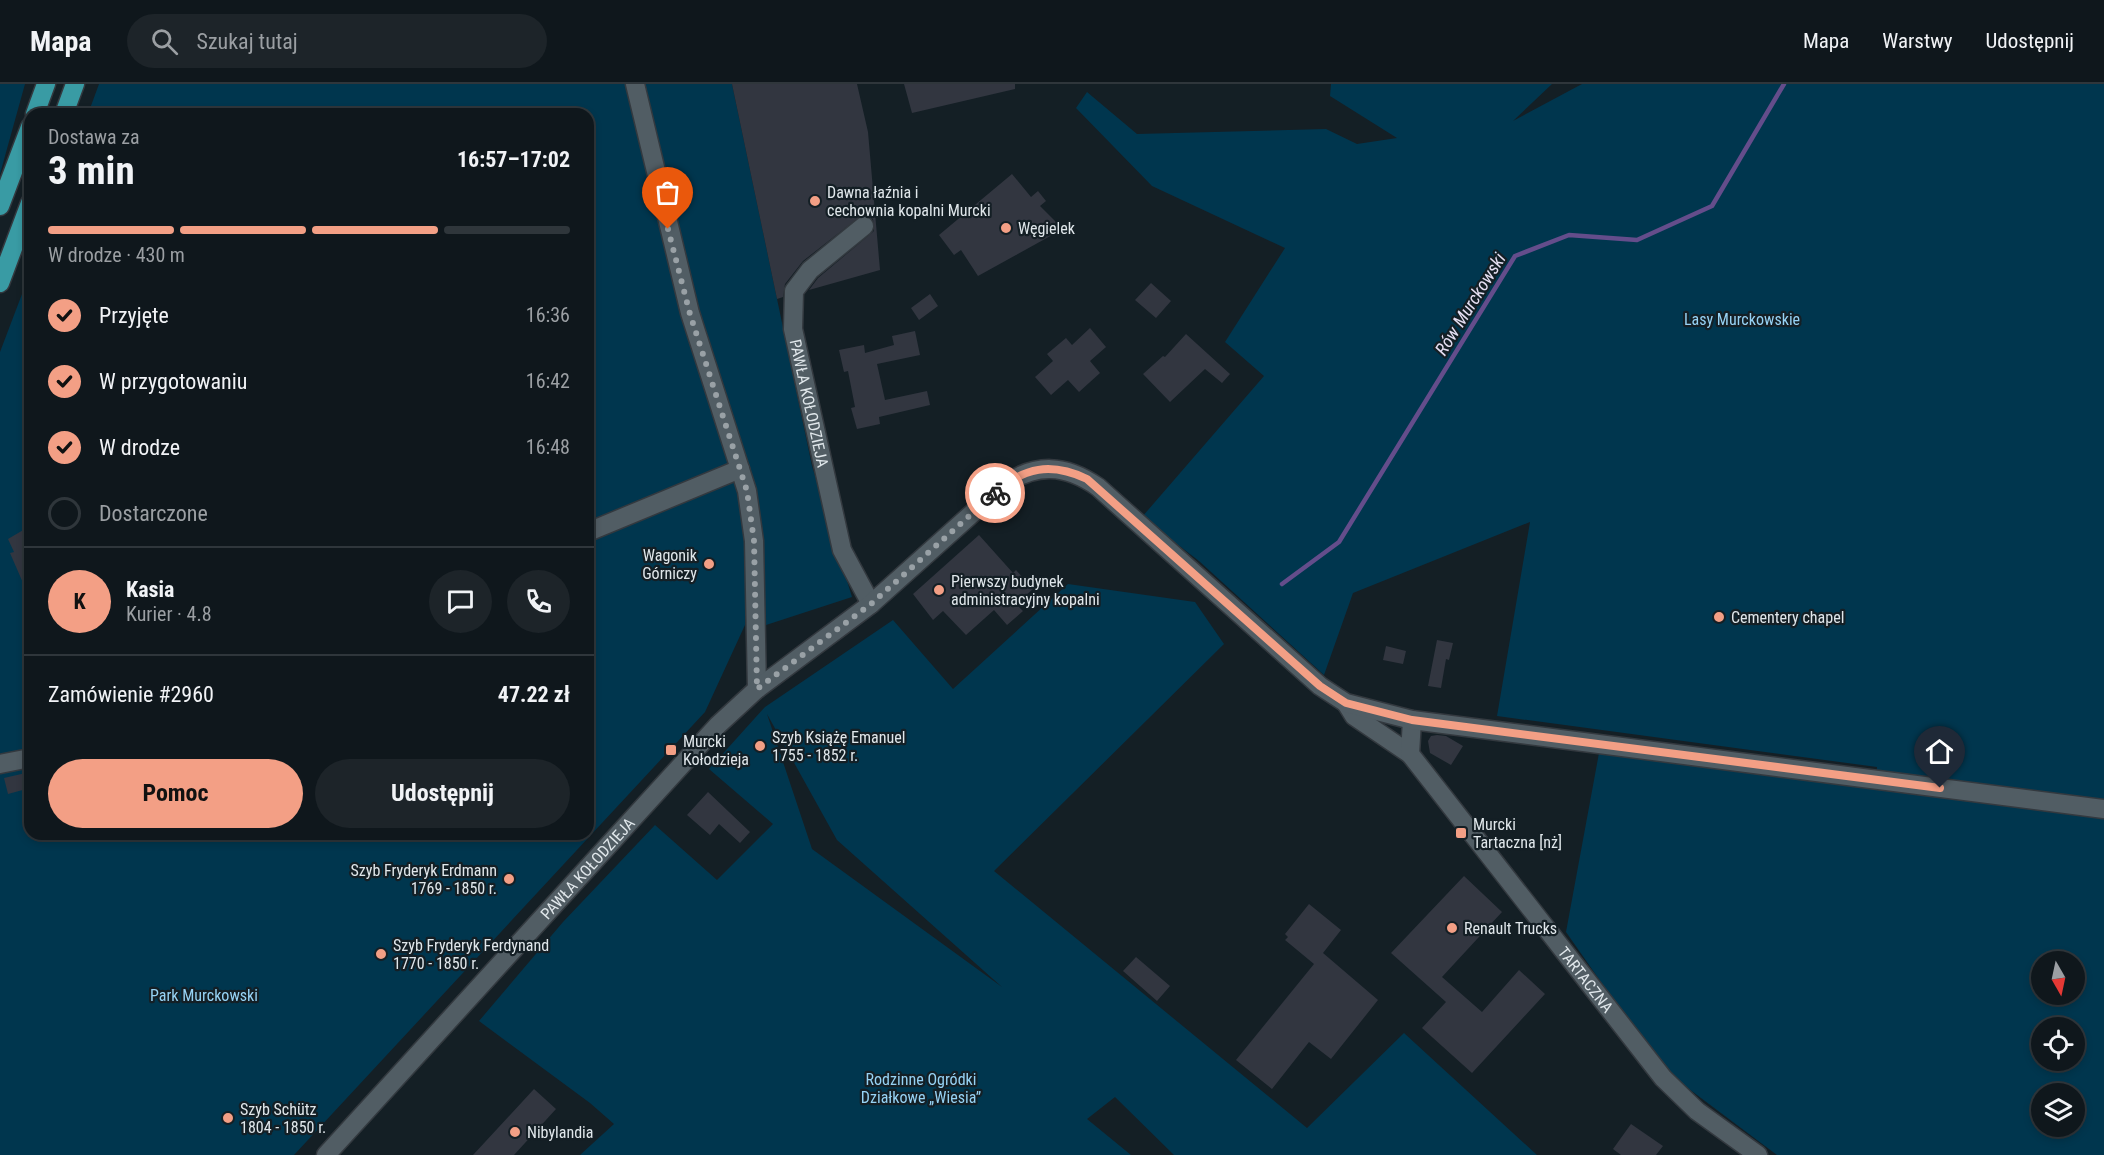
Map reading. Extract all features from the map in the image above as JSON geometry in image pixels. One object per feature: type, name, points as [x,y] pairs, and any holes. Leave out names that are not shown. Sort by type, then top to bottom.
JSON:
[{"type":"main road","points":[[37,108],[46,84]]},
{"type":"main road","points":[[66,108],[75,84]]},
{"type":"main road","points":[[0,206],[24,143]]},
{"type":"main road","points":[[0,283],[24,219]]},
{"type":"street","points":[[635,84],[690,314],[747,491],[754,541],[757,689]]},
{"type":"street","name":"PAWŁA KOŁODZIEJA","points":[[864,225],[810,270],[794,291],[793,329],[842,550],[871,604]]},
{"type":"street","points":[[594,530],[740,469]]},
{"type":"street","name":"PAWŁA KOŁODZIEJA","points":[[327,1155],[693,753],[757,689],[871,604],[1004,485],[1022,473],[1041,469]]},
{"type":"street","name":"TARTACZNA","points":[[1041,469],[1073,473],[1098,487],[1252,627],[1320,686],[1346,703],[1412,720],[2104,809]]},
{"type":"street","name":"TARTACZNA","points":[[1346,703],[1354,716],[1410,754],[1663,1078],[1698,1111],[1758,1155]]},
{"type":"street","points":[[1410,754],[1412,720]]},
{"type":"street","points":[[0,764],[24,759]]},
{"type":"green space","points":[[0,84],[25,84],[0,174]]},
{"type":"green space","points":[[99,84],[732,84],[812,466],[852,597],[763,626],[746,576],[745,625],[705,712],[594,832],[594,108],[90,108]]},
{"type":"green space","name":"Lasy Murckowskie","points":[[1331,84],[1552,84],[1513,121],[1582,84],[2104,84],[2104,1155],[1777,1155],[1661,1068],[1566,932],[1599,753],[1875,789],[1877,767],[1497,716],[1530,522],[1353,593],[1324,675],[1199,561],[1142,517],[1264,376],[1225,342],[1285,248],[1152,186],[1076,108],[1087,92],[1137,134],[1326,129],[1357,144],[1397,138],[1330,96]]},
{"type":"green space","name":"Park Murckowski","points":[[24,289],[24,840],[586,840],[294,1155],[0,1155],[0,352]]},
{"type":"green space","name":"Rodzinne Ogródki Działkowe „Wiesia”","points":[[1068,584],[1195,602],[1224,644],[994,871],[1307,1128],[1404,1033],[1537,1155],[1174,1155],[1115,1097],[1087,1119],[1131,1155],[580,1155],[614,1124],[590,1103],[479,1021],[563,922],[655,825],[717,880],[773,824],[709,769],[765,707],[893,620],[953,689]],"holes":[[[767,714],[837,840],[1002,987],[812,849]]]},
{"type":"building","name":"Dawna łaźnia i cechownia kopalni Murcki","points":[[732,84],[857,84],[868,132],[880,270],[809,290],[818,278],[874,231],[873,219],[862,215],[803,261],[785,284],[783,297],[777,299]]},
{"type":"building","points":[[904,84],[1015,84],[1015,89],[912,113]]},
{"type":"building","points":[[1012,174],[1031,197],[1038,191],[1046,201],[1040,206],[1063,229],[978,276],[961,250],[954,255],[939,235]]},
{"type":"building","points":[[1151,283],[1171,301],[1156,318],[1135,300]]},
{"type":"building","points":[[930,294],[938,306],[919,320],[911,308]]},
{"type":"building","points":[[1090,328],[1106,347],[1090,361],[1100,373],[1079,392],[1068,380],[1051,395],[1035,377],[1053,361],[1047,354],[1066,338],[1072,345]]},
{"type":"building","points":[[915,331],[920,355],[877,364],[885,400],[927,391],[930,405],[879,417],[880,424],[857,429],[851,408],[855,407],[848,371],[844,372],[839,350],[864,345],[865,353],[894,345],[892,336]]},
{"type":"building","points":[[1186,334],[1230,374],[1222,383],[1205,369],[1170,402],[1143,374],[1163,356],[1165,357]]},
{"type":"building","points":[[24,530],[24,585],[10,553],[14,552],[8,539]]},
{"type":"building","points":[[979,535],[1013,573],[1016,570],[1033,589],[1016,604],[1023,611],[1007,625],[994,610],[966,635],[943,611],[933,620],[913,594]]},
{"type":"building","points":[[1437,640],[1453,643],[1449,660],[1446,659],[1441,688],[1428,686]]},
{"type":"building","points":[[1386,646],[1406,651],[1403,664],[1383,660]]},
{"type":"building","points":[[1431,736],[1446,736],[1463,746],[1451,765],[1430,753],[1428,741]]},
{"type":"building","points":[[24,773],[24,790],[8,794],[4,778]]},
{"type":"building","points":[[708,792],[750,832],[740,843],[719,824],[710,835],[687,815]]},
{"type":"building","points":[[1464,876],[1502,912],[1442,977],[1482,1012],[1519,970],[1545,994],[1472,1073],[1422,1028],[1446,1002],[1391,953]]},
{"type":"building","points":[[1309,904],[1341,930],[1323,953],[1378,1000],[1331,1059],[1309,1042],[1272,1089],[1236,1060],[1314,964],[1285,940],[1288,937],[1285,934]]},
{"type":"building","points":[[1136,957],[1170,986],[1157,1001],[1123,971]]},
{"type":"building","name":"Nibylandia","points":[[534,1089],[556,1109],[514,1155],[473,1155]]},
{"type":"building","points":[[1631,1124],[1663,1146],[1656,1155],[1621,1155],[1613,1149]]},
{"type":"waterway","name":"Rów Murckowski","points":[[1282,584],[1339,542],[1515,256],[1569,235],[1637,240],[1712,206],[1784,84]]},
{"type":"way so far","points":[[668,229],[690,314],[747,491],[754,541],[757,689],[871,604],[995,493]]},
{"type":"place","name":"Dawna łaźnia i cechownia kopalni Murcki","points":[[815,201]]},
{"type":"place","name":"Węgielek","points":[[1006,228]]},
{"type":"place","name":"Wagonik Górniczy","points":[[709,564]]},
{"type":"place","name":"Pierwszy budynek administracyjny kopalni","points":[[939,590]]},
{"type":"place","name":"Cementery chapel","points":[[1719,617]]},
{"type":"place","name":"Szyb Książę Emanuel 1755 - 1852 r.","points":[[760,746]]},
{"type":"place","name":"Murcki Kołodzieja","points":[[671,750]]},
{"type":"place","name":"Murcki Tartaczna [nż]","points":[[1461,833]]},
{"type":"place","name":"Szyb Fryderyk Erdmann 1769 - 1850 r.","points":[[509,879]]},
{"type":"place","name":"Renault Trucks","points":[[1452,928]]},
{"type":"place","name":"Szyb Fryderyk Ferdynand 1770 - 1850 r.","points":[[381,954]]},
{"type":"place","name":"Szyb Schütz 1804 - 1850 r.","points":[[228,1118]]},
{"type":"place","name":"Nibylandia","points":[[515,1132]]},
{"type":"route","points":[[995,493],[1022,473],[1041,469],[1073,473],[1087,479],[1320,686],[1346,703],[1412,720],[1940,788]]}]
